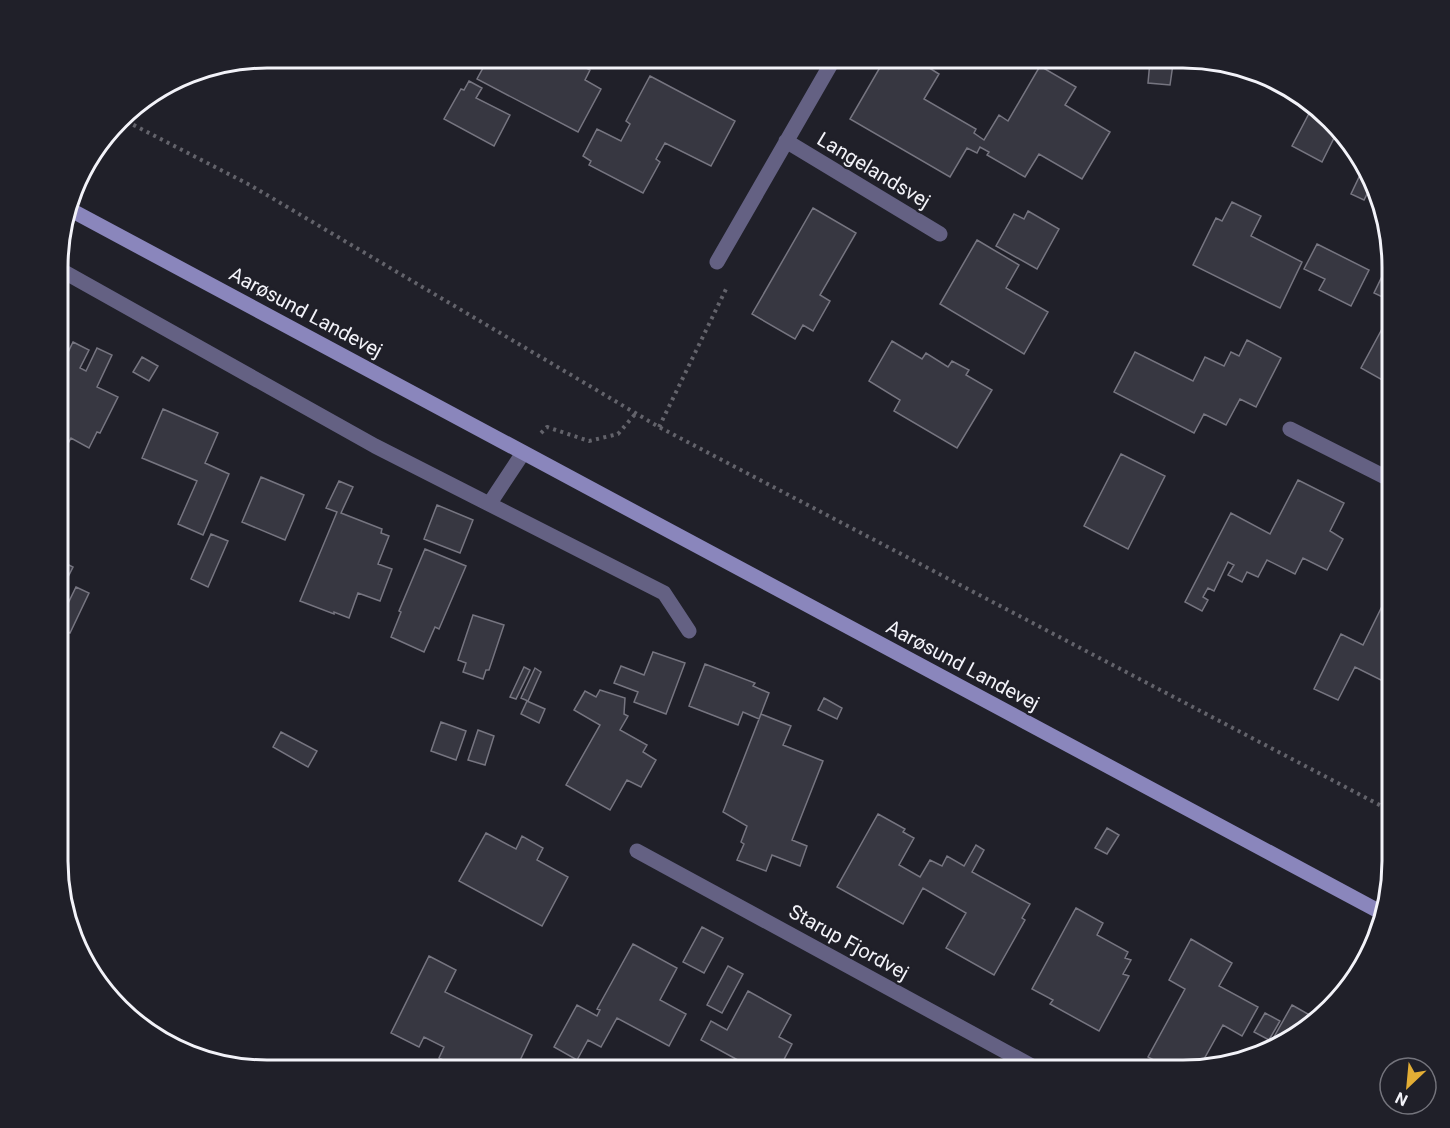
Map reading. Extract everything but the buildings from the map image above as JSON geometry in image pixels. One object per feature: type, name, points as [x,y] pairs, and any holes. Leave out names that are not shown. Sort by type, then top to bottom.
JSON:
[{"type":"street","name":"Langelandsvej","points":[[717,262],[829,68]]},
{"type":"street","name":"Langelandsvej","points":[[786,141],[940,234]]},
{"type":"street","name":"Aarøsund Landevej","points":[[75,212],[1377,910]]},
{"type":"street","points":[[68,274],[375,446],[664,593],[689,630]]},
{"type":"street","points":[[1290,429],[1382,475]]},
{"type":"street","points":[[490,503],[523,453]]},
{"type":"street","name":"Starup Fjordvej","points":[[637,851],[1021,1060]]},
{"type":"path","points":[[129,123],[250,185],[659,427],[1382,806]]},
{"type":"path","points":[[659,427],[729,285],[717,262]]},
{"type":"path","points":[[523,453],[547,427],[589,441],[618,434],[636,413]]}]
